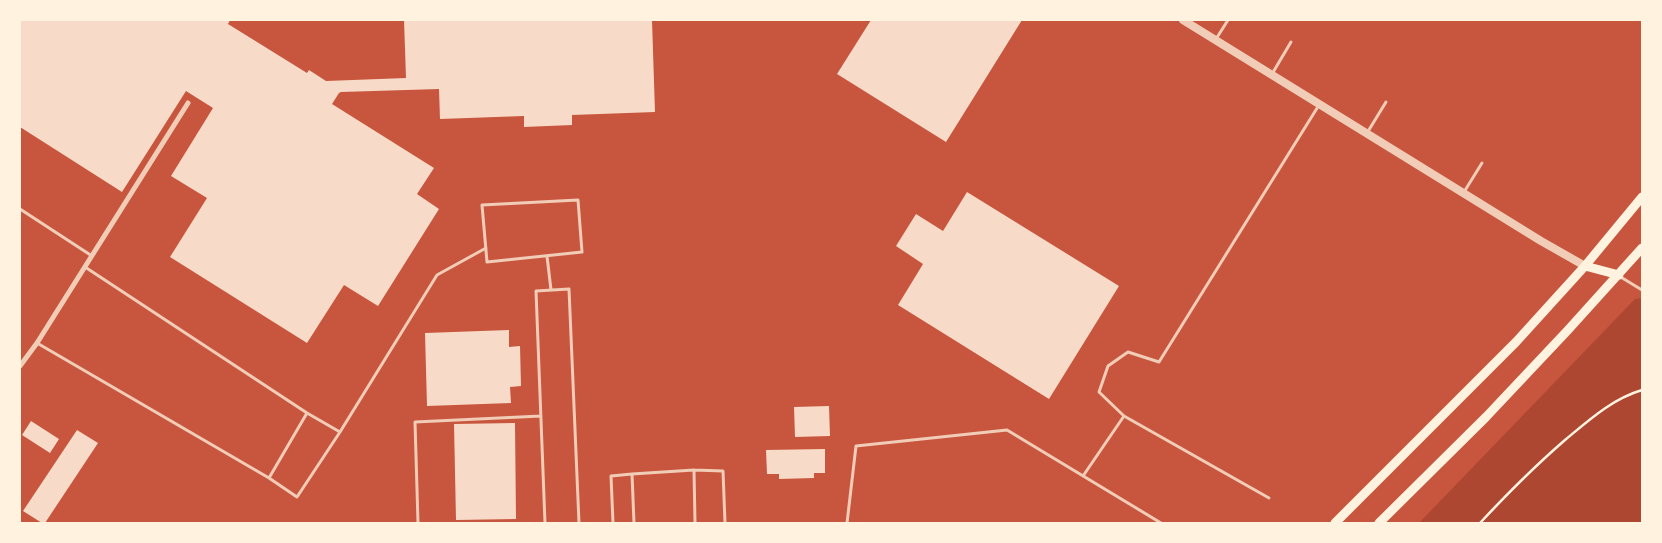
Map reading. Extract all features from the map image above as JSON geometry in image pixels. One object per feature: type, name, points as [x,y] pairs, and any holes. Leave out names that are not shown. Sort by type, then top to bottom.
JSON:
[{"type":"main road","points":[[1334,523],[1516,342],[1585,266],[1642,197]]},
{"type":"main road","points":[[1379,523],[1486,417],[1642,248]]},
{"type":"main road","points":[[1585,266],[1619,275]]},
{"type":"street","points":[[1183,20],[1585,266]]},
{"type":"street","points":[[20,366],[37,343],[188,103]]},
{"type":"lane","points":[[1215,40],[1228,20]]},
{"type":"lane","points":[[1271,74],[1291,42]]},
{"type":"lane","points":[[1367,133],[1386,102]]},
{"type":"lane","points":[[1269,498],[1124,416],[1099,392],[1108,366],[1128,352],[1159,362],[1320,104]]},
{"type":"lane","points":[[1464,193],[1482,163]]},
{"type":"lane","points":[[578,200],[582,252],[488,262],[486,248],[482,205],[578,200]]},
{"type":"lane","points":[[20,209],[92,256]]},
{"type":"lane","points":[[37,343],[269,478],[297,497],[340,432],[437,275],[486,248]]},
{"type":"lane","points":[[548,256],[551,290]]},
{"type":"lane","points":[[85,267],[307,413],[340,432]]},
{"type":"lane","points":[[1619,275],[1642,290]]},
{"type":"lane","points":[[545,523],[536,290],[570,289],[578,523]]},
{"type":"lane","points":[[269,478],[307,413]]},
{"type":"lane","points":[[418,523],[415,422],[541,416]]},
{"type":"lane","points":[[1083,476],[1124,416]]},
{"type":"lane","points":[[846,523],[856,446],[1007,430],[1161,523]]},
{"type":"lane","points":[[694,470],[695,523]]},
{"type":"lane","points":[[613,523],[611,476],[694,470],[723,471],[725,523]]},
{"type":"lane","points":[[632,474],[634,523]]},
{"type":"path","points":[[1480,523],[1513,488],[1587,422],[1616,401],[1642,390]]},
{"type":"shaded area","points":[[1642,298],[1642,523],[1419,523],[1635,299]]},
{"type":"building","points":[[20,20],[230,20],[228,24],[307,73],[309,70],[326,81],[406,78],[404,20],[652,20],[655,112],[572,115],[572,125],[524,127],[524,116],[440,119],[439,89],[339,93],[332,104],[434,168],[417,194],[439,209],[378,306],[344,285],[307,343],[170,257],[207,198],[171,176],[213,108],[186,91],[122,192],[20,127]]},
{"type":"building","points":[[871,20],[1022,20],[946,142],[837,74]]},
{"type":"building","points":[[967,192],[1119,286],[1049,399],[898,305],[923,264],[896,246],[916,214],[943,231]]},
{"type":"building","points":[[509,330],[509,347],[520,346],[521,386],[510,387],[511,403],[427,406],[425,333]]},
{"type":"building","points":[[829,406],[830,436],[795,437],[794,407]]},
{"type":"building","points":[[31,421],[59,439],[50,453],[22,435]]},
{"type":"building","points":[[515,423],[516,519],[456,520],[454,424]]},
{"type":"building","points":[[77,430],[98,443],[45,523],[42,523],[23,511]]},
{"type":"building","points":[[825,449],[825,473],[814,473],[814,478],[779,479],[779,474],[767,474],[766,450]]}]
